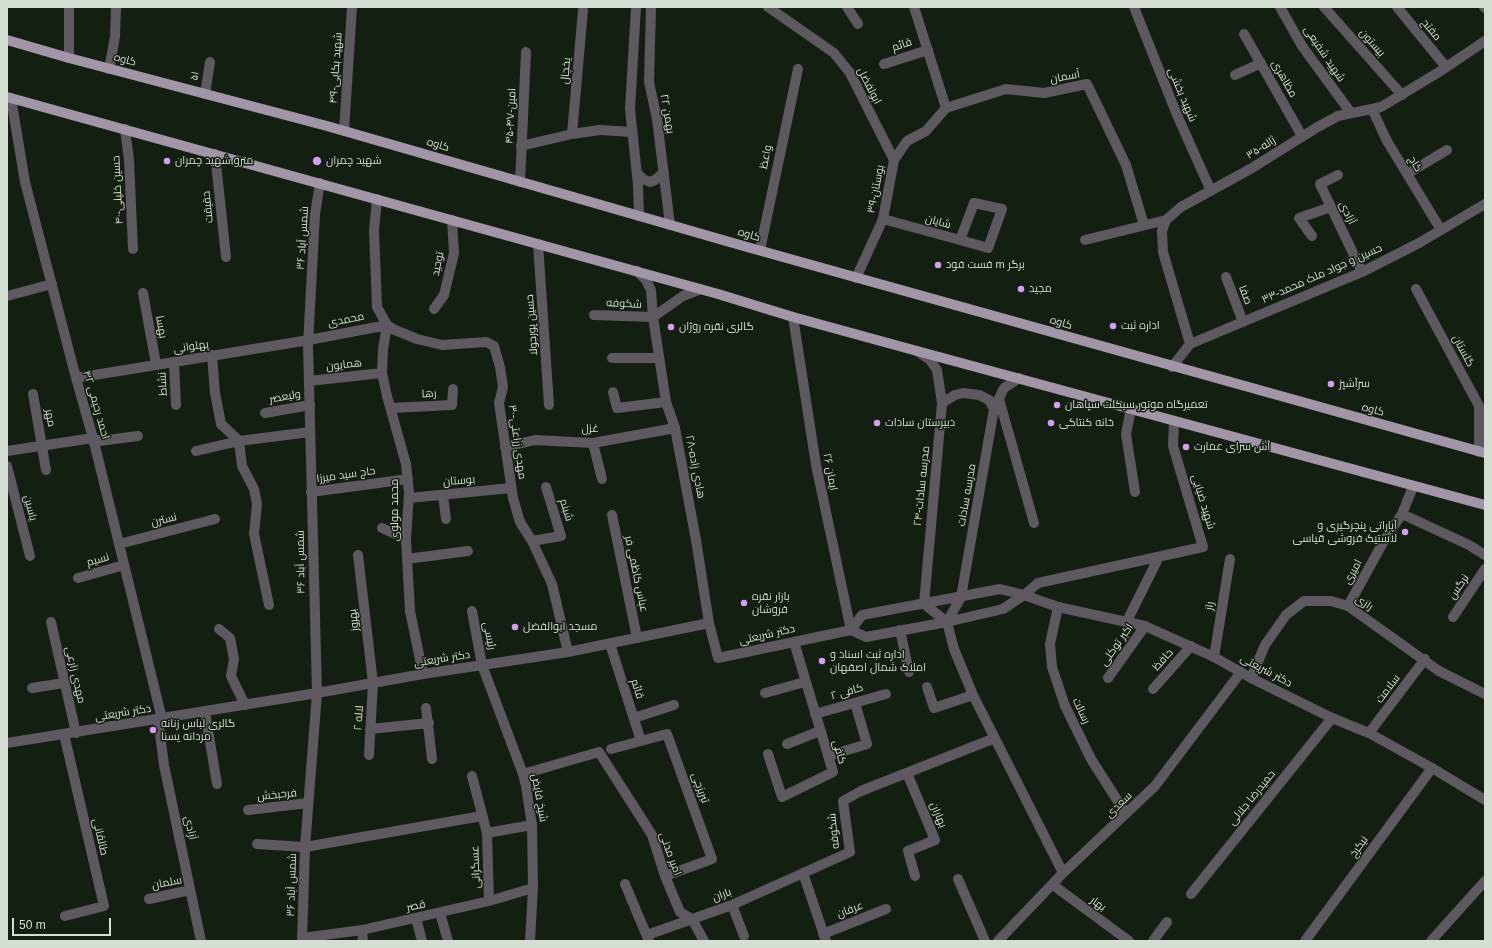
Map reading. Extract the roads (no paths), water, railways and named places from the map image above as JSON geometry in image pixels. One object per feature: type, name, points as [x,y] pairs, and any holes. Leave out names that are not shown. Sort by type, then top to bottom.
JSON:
[{"type":"main road","name":"کاوه","points":[[7,40],[69,58],[344,131],[856,278],[1482,453]]},
{"type":"main road","points":[[9,98],[637,271],[793,317],[916,351],[1485,505]]},
{"type":"street","points":[[69,7],[69,58]]},
{"type":"street","points":[[109,68],[115,37],[116,7]]},
{"type":"street","name":"۴۹-شهید بکایی","points":[[344,131],[352,7]]},
{"type":"street","points":[[636,7],[630,109],[637,173],[639,216]]},
{"type":"street","name":"۲۲ بهمن","points":[[651,7],[649,82],[657,120],[670,225]]},
{"type":"street","name":"ابولفضل","points":[[768,7],[834,53],[850,73],[894,160]]},
{"type":"street","points":[[847,7],[858,24]]},
{"type":"street","points":[[914,7],[946,108]]},
{"type":"street","name":"شهید بخشی","points":[[1134,7],[1210,191]]},
{"type":"street","name":"شهید شفیعی","points":[[1280,7],[1302,46],[1351,113]]},
{"type":"street","name":"بیستون","points":[[1324,7],[1402,95]]},
{"type":"street","name":"مفتح","points":[[1397,7],[1446,67]]},
{"type":"street","name":"یخچال","points":[[572,134],[583,10]]},
{"type":"street","name":"مظاهری","points":[[1244,34],[1302,136]]},
{"type":"street","name":"۳۵-ژاله","points":[[1166,220],[1181,207],[1252,168],[1302,136],[1338,116],[1381,107],[1485,41]]},
{"type":"street","name":"قائم","points":[[884,64],[928,50]]},
{"type":"street","name":"۴۵-۴۷-امین","points":[[520,182],[526,52]]},
{"type":"street","name":"۵۱","points":[[205,94],[210,62]]},
{"type":"street","points":[[1235,75],[1261,63]]},
{"type":"street","name":"واعظ","points":[[760,250],[798,69]]},
{"type":"street","name":"آسمان","points":[[946,108],[1006,89],[1044,93],[1086,84],[1126,165],[1144,226]]},
{"type":"street","name":"۴۲ احمد رحیمی","points":[[9,98],[25,182],[93,438],[160,719]]},
{"type":"street","name":"۳۹-بوستان","points":[[856,278],[883,219],[894,160],[907,141],[926,131],[946,108]]},
{"type":"street","name":"کاج","points":[[1372,109],[1387,141],[1441,230]]},
{"type":"street","name":"۴۰-حسین خلیلی","points":[[125,129],[129,160],[133,249]]},
{"type":"street","points":[[521,146],[572,134],[600,130],[632,132]]},
{"type":"street","points":[[1407,174],[1447,150]]},
{"type":"street","name":"حقیقت","points":[[215,154],[226,257]]},
{"type":"street","points":[[637,173],[643,179],[650,182],[655,180],[664,172]]},
{"type":"street","name":"آزادی","points":[[1338,175],[1320,184],[1362,272]]},
{"type":"street","name":"شمس آباد ۳۶","points":[[302,940],[305,847],[317,693],[311,492],[309,340],[316,214],[320,183]]},
{"type":"street","points":[[377,199],[374,230],[377,307],[387,324]]},
{"type":"street","name":"شایان","points":[[883,219],[988,248],[1002,209],[974,203],[960,240]]},
{"type":"street","points":[[1312,236],[1300,218],[1331,207]]},
{"type":"street","name":"۳۳-حسین و جواد ملک محمد","points":[[1172,367],[1190,344],[1362,272],[1483,209]]},
{"type":"street","name":"توحید","points":[[434,309],[444,295],[454,253],[452,220]]},
{"type":"street","points":[[1086,240],[1166,220]]},
{"type":"street","points":[[1166,220],[1162,231],[1163,252],[1190,344]]},
{"type":"street","name":"حسین پورجولا","points":[[538,244],[549,405]]},
{"type":"street","name":"۲۸-هادی زاده","points":[[637,271],[646,280],[651,290],[658,358],[666,402],[675,428],[696,540],[709,623]]},
{"type":"street","name":"صفا","points":[[1226,277],[1243,322]]},
{"type":"street","points":[[7,296],[52,284]]},
{"type":"street","name":"گلستان","points":[[1416,288],[1479,406],[1482,453]]},
{"type":"street","points":[[653,317],[683,296],[701,289]]},
{"type":"street","name":"بهسا","points":[[143,293],[156,364]]},
{"type":"street","name":"شکوفه","points":[[594,315],[653,317]]},
{"type":"street","name":"۲۶ ایمان","points":[[793,317],[816,465],[851,630]]},
{"type":"street","name":"محمدی","points":[[309,340],[387,324]]},
{"type":"street","name":"محمد مولوی","points":[[387,324],[383,349],[382,373],[406,464],[409,498],[406,539],[410,611],[423,674]]},
{"type":"street","name":"۳۰-مهدی زراعتی","points":[[387,324],[395,330],[417,339],[442,345],[486,342],[494,346],[500,367],[503,388],[499,403],[511,488],[520,522],[532,541],[552,584],[568,652]]},
{"type":"street","name":"پهلوانی","points":[[76,378],[309,340]]},
{"type":"street","name":"۲۴-مدرسه سادات","points":[[916,351],[930,360],[937,370],[942,403],[924,604]]},
{"type":"street","points":[[212,355],[215,393],[221,424],[239,442],[242,466],[254,489],[258,504],[254,534],[270,604]]},
{"type":"street","points":[[612,358],[658,358]]},
{"type":"street","name":"نشاط","points":[[174,362],[176,405]]},
{"type":"street","name":"همایون","points":[[309,381],[382,373]]},
{"type":"street","name":"مدرسه سادات","points":[[946,622],[961,597],[994,409],[1004,388],[1019,378]]},
{"type":"street","name":"رها","points":[[391,408],[452,405],[453,389]]},
{"type":"street","points":[[613,392],[617,408],[666,402]]},
{"type":"street","points":[[942,403],[955,395],[964,393],[978,395],[989,400],[994,409]]},
{"type":"street","name":"مهر","points":[[33,394],[46,470]]},
{"type":"street","points":[[999,399],[1034,523]]},
{"type":"street","name":"ولیعصر","points":[[265,413],[310,405]]},
{"type":"street","points":[[1131,409],[1126,434],[1135,492]]},
{"type":"street","name":"شهید ضیایی","points":[[1024,595],[1038,583],[1203,547],[1173,446],[1174,421]]},
{"type":"street","name":"غزل","points":[[505,447],[535,440],[593,443],[675,428]]},
{"type":"street","points":[[196,451],[239,442],[310,432]]},
{"type":"street","points":[[7,451],[93,438],[99,441],[138,436]]},
{"type":"street","points":[[593,443],[602,479]]},
{"type":"street","name":"یاسین","points":[[7,466],[30,556]]},
{"type":"street","name":"حاج سید میرزا","points":[[311,492],[408,479]]},
{"type":"street","name":"شبنم","points":[[532,541],[561,536],[546,487]]},
{"type":"street","name":"امیری","points":[[1348,606],[1385,539],[1402,514],[1414,487]]},
{"type":"street","name":"بوستان","points":[[409,498],[511,488]]},
{"type":"street","points":[[443,495],[446,519]]},
{"type":"street","points":[[1402,514],[1469,545],[1485,555]]},
{"type":"street","name":"عباس کاظمی فر","points":[[612,515],[637,638]]},
{"type":"street","name":"نسترن","points":[[119,544],[215,519]]},
{"type":"street","points":[[382,528],[406,539]]},
{"type":"street","points":[[407,559],[468,551]]},
{"type":"street","name":"بهروز","points":[[358,555],[373,683]]},
{"type":"street","points":[[1127,621],[1159,556]]},
{"type":"street","name":"راز","points":[[1214,656],[1230,559]]},
{"type":"street","name":"نسیم","points":[[78,578],[124,565]]},
{"type":"street","name":"نرگس","points":[[1453,617],[1485,569]]},
{"type":"street","name":"دکتر شریعتی","points":[[7,743],[205,712],[423,674],[568,652],[709,623],[718,658],[851,630],[862,615],[1000,589],[1024,595],[1058,607],[1145,626],[1214,656],[1251,678],[1332,718],[1369,733],[1432,768],[1485,800]]},
{"type":"street","points":[[851,630],[866,637],[946,622],[1003,610],[1024,595]]},
{"type":"street","name":"رازی","points":[[1251,678],[1265,645],[1286,615],[1304,601],[1331,601],[1348,606],[1426,659],[1439,671],[1485,694]]},
{"type":"street","points":[[924,604],[946,622],[954,649],[973,695],[1063,873]]},
{"type":"street","name":"رسالت","points":[[1058,607],[1050,644],[1052,667],[1065,706],[1091,759],[1126,814]]},
{"type":"street","name":"رئیسی","points":[[472,611],[482,665]]},
{"type":"street","name":"مهدی زارعی","points":[[50,622],[76,732]]},
{"type":"street","name":"اکبر توکلی","points":[[1108,678],[1145,626]]},
{"type":"street","points":[[219,629],[230,638],[234,660],[231,676],[245,705]]},
{"type":"street","points":[[900,630],[910,672]]},
{"type":"street","name":"کافی","points":[[768,754],[782,797],[833,772],[794,642]]},
{"type":"street","name":"قائم","points":[[610,644],[641,741]]},
{"type":"street","name":"حافظ","points":[[1153,689],[1191,646]]},
{"type":"street","name":"سلامت","points":[[1369,733],[1426,659]]},
{"type":"street","name":"شیخ فایض","points":[[482,665],[523,774],[532,825],[533,888],[530,941]]},
{"type":"street","name":"سعدی","points":[[998,941],[1053,886],[1063,873],[1155,786],[1241,672]]},
{"type":"street","points":[[32,688],[64,682]]},
{"type":"street","points":[[765,693],[805,682]]},
{"type":"street","name":"لاله ۲","points":[[369,754],[373,683]]},
{"type":"street","points":[[927,687],[934,708],[973,695]]},
{"type":"street","name":"کافی ۲","points":[[815,714],[886,694]]},
{"type":"street","points":[[828,756],[867,744],[855,702]]},
{"type":"street","points":[[634,718],[674,705]]},
{"type":"street","points":[[426,708],[429,723],[432,759]]},
{"type":"street","points":[[205,712],[217,784]]},
{"type":"street","name":"حمیدرضا جلالی","points":[[1191,894],[1332,718]]},
{"type":"street","name":"آزادی","points":[[160,719],[164,765],[201,941]]},
{"type":"street","points":[[370,729],[429,723]]},
{"type":"street","points":[[787,744],[820,731]]},
{"type":"street","name":"طالقانی","points":[[64,734],[104,906],[65,916]]},
{"type":"street","name":"تبریزچی","points":[[611,749],[667,734],[712,859],[665,876]]},
{"type":"street","name":"شکوفه","points":[[803,874],[850,852],[843,801],[861,791],[995,738]]},
{"type":"street","name":"امیر مدنی","points":[[523,774],[599,752],[652,835],[665,876],[680,912],[692,919],[704,941]]},
{"type":"street","name":"نیکرخ","points":[[1305,941],[1432,768]]},
{"type":"street","name":"بهاران","points":[[907,773],[935,840],[908,851],[915,876]]},
{"type":"street","name":"عسگرانی","points":[[472,776],[486,833],[489,901]]},
{"type":"street","name":"فرحبخش","points":[[248,810],[308,803]]},
{"type":"street","points":[[256,844],[305,847],[482,816]]},
{"type":"street","name":"عسگرانی","points":[[486,833],[532,825]]},
{"type":"street","points":[[803,874],[825,937]]},
{"type":"street","name":"باران","points":[[625,884],[648,938],[692,919],[732,905],[803,874]]},
{"type":"street","points":[[958,879],[985,941]]},
{"type":"street","points":[[1431,941],[1485,880]]},
{"type":"street","name":"بهار","points":[[1053,886],[1129,941]]},
{"type":"street","name":"قصر","points":[[302,940],[362,930],[440,913],[533,888]]},
{"type":"street","name":"سلمان","points":[[148,899],[190,890]]},
{"type":"street","points":[[732,905],[744,936]]},
{"type":"street","name":"عرفان","points":[[825,937],[886,909]]},
{"type":"street","points":[[440,913],[448,941]]},
{"type":"street","points":[[416,918],[422,941]]},
{"type":"street","points":[[1153,941],[1167,922]]},
{"type":"street","points":[[362,930],[363,941]]},
{"type":"place","name":"مترو شهید چمران","points":[[167,161]]},
{"type":"place","name":"شهید چمران","points":[[317,161]]},
{"type":"place","name":"فست فود m برگر","points":[[938,265]]},
{"type":"place","name":"مجید","points":[[1021,289]]},
{"type":"place","name":"اداره ثبت","points":[[1113,326]]},
{"type":"place","name":"گالری نقره روژان","points":[[671,327]]},
{"type":"place","name":"سرآشپز","points":[[1331,384]]},
{"type":"place","name":"تعمیرگاه موتور سیکلت سپاهان","points":[[1057,405]]},
{"type":"place","name":"دبیرستان سادات","points":[[877,423]]},
{"type":"place","name":"خانه کنتاکی","points":[[1051,423]]},
{"type":"place","name":"آش سرای عمارت","points":[[1186,447]]},
{"type":"place","name":"آپاراتی پنچرگیری و لاستیک فروشی قیاسی","points":[[1405,532]]},
{"type":"place","name":"بازار نقره فروشان","points":[[744,603]]},
{"type":"place","name":"مسجد ابوالفضل","points":[[515,627]]},
{"type":"place","name":"اداره ثبت اسناد و املاک شمال اصفهان","points":[[822,661]]},
{"type":"place","name":"گالری لباس زنانه مردانه یسنا","points":[[153,730]]}]
